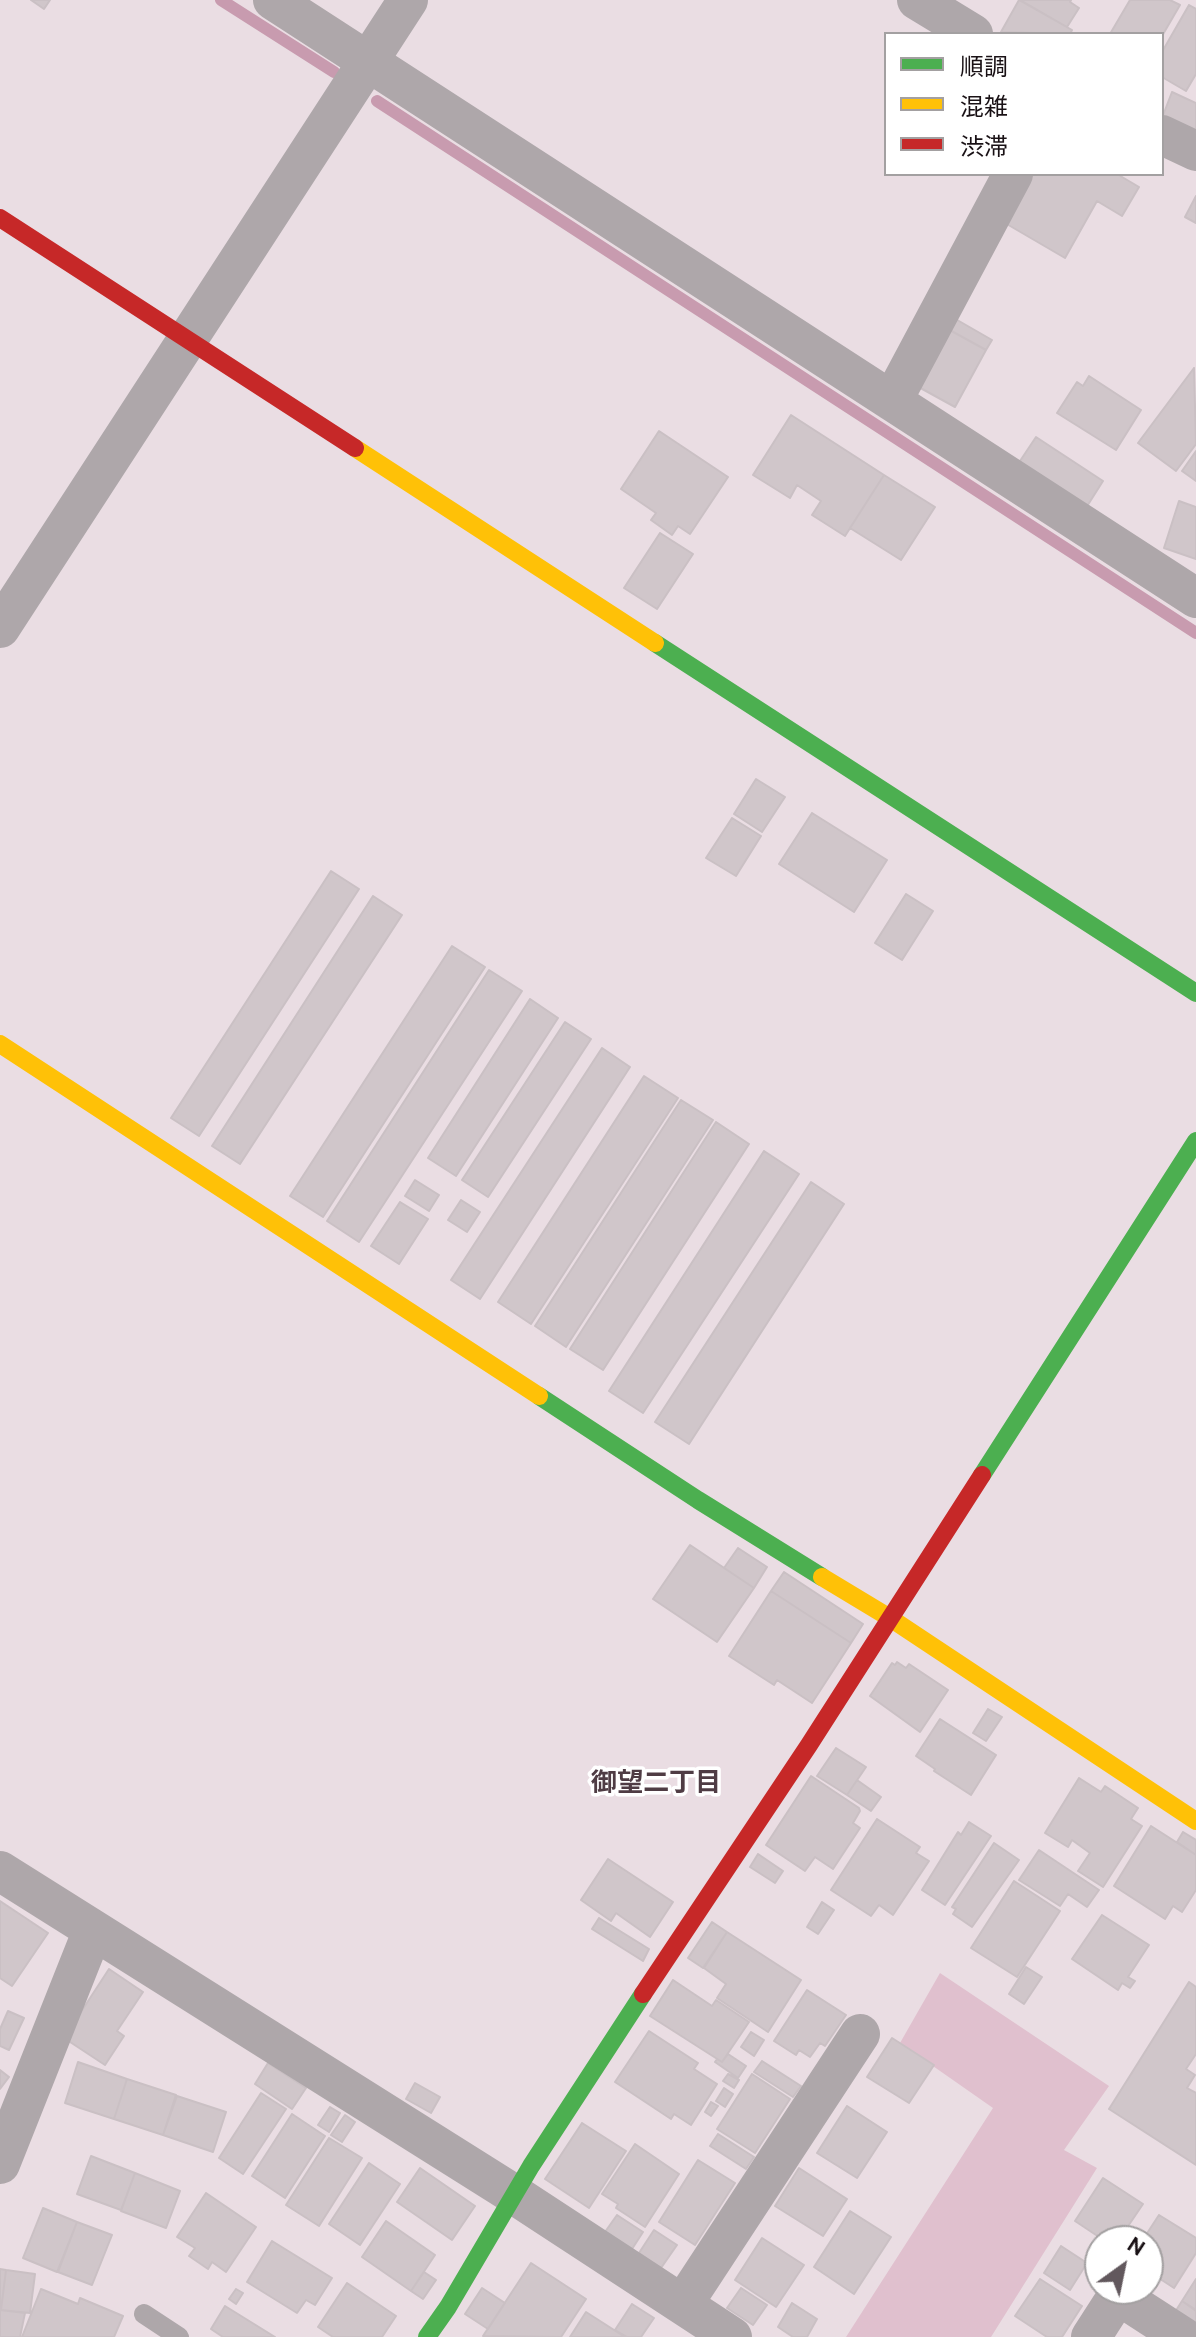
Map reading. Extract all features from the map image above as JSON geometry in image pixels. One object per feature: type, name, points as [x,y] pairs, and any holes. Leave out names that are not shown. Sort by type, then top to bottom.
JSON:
[{"type":"street","points":[[273,0],[1196,598]]},
{"type":"street","points":[[0,628],[408,0]]},
{"type":"street","points":[[917,0],[970,32]]},
{"type":"street","points":[[1164,136],[1196,151]]},
{"type":"street","points":[[892,401],[1012,176]]},
{"type":"street","points":[[0,218],[1196,993]]},
{"type":"street","points":[[0,1044],[698,1500],[890,1618],[1196,1821]]},
{"type":"street","points":[[427,2337],[531,2166],[705,1898],[809,1745],[1196,1141]]},
{"type":"street","points":[[0,1871],[515,2195],[732,2337]]},
{"type":"street","points":[[0,2164],[93,1930]]},
{"type":"street","points":[[683,2304],[860,2034]]},
{"type":"street","points":[[1091,2337],[1118,2295],[1183,2337]]},
{"type":"lane","points":[[144,2314],[179,2337]]},
{"type":"shaded area","points":[[940,1973],[1109,2086],[1064,2150],[1097,2168],[991,2337],[846,2337],[993,2108],[900,2043]]},
{"type":"building","points":[[31,0],[50,0],[44,9]]},
{"type":"building","points":[[1019,0],[1072,30],[1071,32],[1001,32]]},
{"type":"building","points":[[1020,0],[1071,0],[1079,8],[1067,27]]},
{"type":"building","points":[[1130,0],[1170,0],[1180,5],[1164,33],[1111,32]]},
{"type":"building","points":[[1189,5],[1196,9],[1196,74],[1186,91],[1164,78],[1164,49]]},
{"type":"building","points":[[1172,92],[1196,103],[1196,133],[1164,119]]},
{"type":"building","points":[[1032,176],[1120,176],[1139,187],[1122,216],[1097,201],[1065,258],[1005,223]]},
{"type":"building","points":[[1196,196],[1196,223],[1185,217]]},
{"type":"building","points":[[952,317],[992,340],[986,350],[946,328]]},
{"type":"building","points":[[946,328],[986,350],[955,407],[915,385]]},
{"type":"building","points":[[1194,368],[1196,444],[1176,471],[1138,443]]},
{"type":"building","points":[[1089,376],[1141,410],[1116,450],[1057,413],[1077,382],[1083,386]]},
{"type":"building","points":[[791,415],[884,475],[845,536],[812,515],[821,501],[797,485],[790,498],[753,475]]},
{"type":"building","points":[[659,431],[728,477],[690,534],[678,526],[672,535],[651,520],[656,513],[621,489]]},
{"type":"building","points":[[1036,437],[1103,481],[1084,511],[1016,467]]},
{"type":"building","points":[[1196,451],[1196,481],[1182,471]]},
{"type":"building","points":[[884,475],[935,507],[901,560],[850,528]]},
{"type":"building","points":[[1179,501],[1196,507],[1196,559],[1164,548]]},
{"type":"building","points":[[660,533],[693,554],[657,609],[624,588]]},
{"type":"building","points":[[756,779],[785,797],[762,832],[734,814]]},
{"type":"building","points":[[812,813],[887,860],[854,912],[779,864]]},
{"type":"building","points":[[732,818],[761,836],[736,876],[706,858]]},
{"type":"building","points":[[331,871],[359,889],[199,1136],[171,1118]]},
{"type":"building","points":[[906,894],[933,911],[902,960],[875,943]]},
{"type":"building","points":[[373,896],[402,915],[240,1164],[212,1146]]},
{"type":"building","points":[[452,946],[485,967],[323,1217],[290,1196]]},
{"type":"building","points":[[489,970],[522,991],[359,1242],[327,1221]]},
{"type":"building","points":[[530,999],[558,1018],[456,1176],[428,1158]]},
{"type":"building","points":[[565,1022],[591,1039],[488,1197],[462,1180]]},
{"type":"building","points":[[602,1048],[630,1067],[480,1299],[451,1280]]},
{"type":"building","points":[[644,1076],[678,1098],[531,1324],[498,1302]]},
{"type":"building","points":[[681,1100],[713,1120],[566,1347],[535,1326]]},
{"type":"building","points":[[716,1122],[749,1144],[603,1370],[570,1349]]},
{"type":"building","points":[[764,1151],[799,1174],[643,1413],[609,1391]]},
{"type":"building","points":[[415,1180],[439,1195],[429,1211],[405,1196]]},
{"type":"building","points":[[811,1182],[844,1204],[689,1444],[655,1422]]},
{"type":"building","points":[[461,1200],[480,1212],[467,1232],[448,1220]]},
{"type":"building","points":[[400,1202],[428,1219],[399,1264],[371,1246]]},
{"type":"building","points":[[690,1545],[754,1588],[717,1642],[653,1599]]},
{"type":"building","points":[[738,1548],[767,1567],[754,1588],[724,1568]]},
{"type":"building","points":[[784,1572],[863,1624],[851,1643],[771,1591]]},
{"type":"building","points":[[771,1591],[851,1643],[812,1703],[777,1680],[774,1685],[729,1656]]},
{"type":"building","points":[[897,1662],[906,1668],[909,1664],[948,1690],[920,1732],[870,1696],[892,1663],[895,1665]]},
{"type":"building","points":[[988,1709],[1002,1717],[986,1741],[973,1733]]},
{"type":"building","points":[[940,1719],[996,1755],[971,1795],[916,1756]]},
{"type":"building","points":[[836,1748],[866,1767],[847,1795],[817,1776]]},
{"type":"building","points":[[811,1776],[860,1811],[853,1823],[860,1828],[833,1869],[815,1857],[805,1871],[766,1845]]},
{"type":"building","points":[[1079,1778],[1101,1792],[1105,1786],[1138,1808],[1131,1819],[1142,1826],[1103,1887],[1078,1871],[1090,1853],[1072,1840],[1068,1847],[1045,1833]]},
{"type":"building","points":[[857,1780],[881,1797],[871,1811],[847,1795]]},
{"type":"building","points":[[877,1819],[920,1847],[916,1853],[929,1861],[893,1915],[879,1905],[871,1916],[831,1890]]},
{"type":"building","points":[[969,1822],[991,1836],[945,1905],[922,1890],[958,1832],[961,1835]]},
{"type":"building","points":[[1151,1826],[1196,1855],[1196,1890],[1182,1912],[1173,1906],[1165,1919],[1114,1886]]},
{"type":"building","points":[[1183,1832],[1196,1840],[1196,1855],[1177,1842]]},
{"type":"building","points":[[994,1843],[1019,1860],[972,1927],[953,1914],[956,1909],[952,1907]]},
{"type":"building","points":[[1039,1850],[1099,1890],[1087,1907],[1068,1894],[1060,1906],[1019,1880]]},
{"type":"building","points":[[758,1854],[783,1871],[775,1883],[750,1867]]},
{"type":"building","points":[[608,1859],[673,1902],[650,1937],[616,1913],[611,1921],[581,1900]]},
{"type":"building","points":[[1014,1881],[1060,1911],[1017,1977],[971,1948]]},
{"type":"building","points":[[0,1901],[48,1933],[12,1986],[0,1978]]},
{"type":"building","points":[[822,1902],[834,1910],[818,1934],[807,1927]]},
{"type":"building","points":[[1102,1915],[1149,1945],[1128,1977],[1135,1981],[1130,1988],[1122,1983],[1118,1990],[1072,1959]]},
{"type":"building","points":[[599,1918],[649,1949],[643,1961],[592,1929]]},
{"type":"building","points":[[712,1922],[727,1932],[703,1968],[688,1958]]},
{"type":"building","points":[[727,1932],[801,1980],[768,2032],[717,1998],[726,1984],[704,1968]]},
{"type":"building","points":[[1026,1967],[1042,1977],[1024,2004],[1009,1994]]},
{"type":"building","points":[[109,1969],[143,1992],[117,2031],[124,2036],[105,2065],[64,2038]]},
{"type":"building","points":[[673,1980],[712,2006],[716,2000],[749,2022],[722,2062],[650,2016]]},
{"type":"building","points":[[1189,1982],[1196,1987],[1196,2054],[1186,2069],[1195,2075],[1187,2088],[1196,2093],[1196,2165],[1109,2109]]},
{"type":"building","points":[[807,1990],[846,2015],[825,2046],[820,2043],[810,2057],[799,2050],[796,2055],[774,2041]]},
{"type":"building","points":[[8,2011],[24,2018],[9,2050],[0,2046],[0,2029]]},
{"type":"building","points":[[649,2031],[698,2063],[694,2069],[717,2084],[691,2125],[674,2114],[671,2119],[615,2082]]},
{"type":"building","points":[[751,2032],[764,2040],[754,2056],[741,2047]]},
{"type":"building","points":[[892,2038],[934,2065],[909,2103],[867,2077]]},
{"type":"building","points":[[728,2054],[746,2066],[738,2078],[715,2062],[717,2059],[722,2062]]},
{"type":"building","points":[[762,2061],[801,2086],[793,2097],[754,2072]]},
{"type":"building","points":[[78,2062],[127,2079],[114,2119],[65,2103]]},
{"type":"building","points":[[268,2063],[306,2088],[292,2109],[255,2084]]},
{"type":"building","points":[[0,2070],[9,2077],[0,2089]]},
{"type":"building","points":[[728,2074],[739,2080],[734,2088],[723,2081]]},
{"type":"building","points":[[752,2074],[790,2099],[755,2153],[717,2129]]},
{"type":"building","points":[[127,2079],[176,2095],[163,2135],[114,2119]]},
{"type":"building","points":[[415,2083],[440,2097],[431,2113],[406,2099]]},
{"type":"building","points":[[724,2088],[733,2094],[725,2107],[716,2101]]},
{"type":"building","points":[[261,2093],[286,2109],[243,2174],[219,2158]]},
{"type":"building","points":[[177,2096],[226,2112],[213,2152],[163,2135]]},
{"type":"building","points":[[711,2102],[718,2106],[711,2116],[705,2112]]},
{"type":"building","points":[[847,2106],[887,2132],[857,2178],[817,2153]]},
{"type":"building","points":[[330,2107],[340,2113],[329,2132],[318,2125]]},
{"type":"building","points":[[292,2114],[325,2136],[285,2198],[252,2176]]},
{"type":"building","points":[[345,2115],[355,2122],[342,2142],[331,2135]]},
{"type":"building","points":[[582,2123],[626,2151],[589,2208],[545,2179]]},
{"type":"building","points":[[718,2134],[754,2157],[746,2169],[710,2146]]},
{"type":"building","points":[[329,2138],[362,2158],[319,2226],[286,2205]]},
{"type":"building","points":[[635,2144],[679,2174],[645,2227],[616,2208],[618,2204],[602,2194]]},
{"type":"building","points":[[91,2156],[135,2173],[121,2210],[77,2194]]},
{"type":"building","points":[[698,2160],[735,2183],[695,2245],[659,2222]]},
{"type":"building","points":[[369,2163],[400,2184],[360,2245],[329,2224]]},
{"type":"building","points":[[420,2168],[475,2206],[452,2240],[397,2202]]},
{"type":"building","points":[[799,2168],[847,2199],[823,2236],[775,2206]]},
{"type":"building","points":[[135,2173],[180,2191],[166,2228],[121,2211]]},
{"type":"building","points":[[1103,2178],[1143,2204],[1129,2225],[1084,2227],[1075,2221]]},
{"type":"building","points":[[206,2193],[256,2227],[226,2272],[212,2262],[208,2269],[189,2256],[195,2248],[177,2237]]},
{"type":"building","points":[[43,2208],[77,2222],[57,2272],[23,2258]]},
{"type":"building","points":[[850,2211],[891,2237],[854,2294],[814,2267]]},
{"type":"building","points":[[617,2215],[643,2232],[632,2249],[605,2232]]},
{"type":"building","points":[[1159,2215],[1196,2238],[1196,2253],[1174,2288],[1164,2281],[1164,2225],[1152,2225]]},
{"type":"building","points":[[386,2221],[435,2255],[411,2291],[362,2257]]},
{"type":"building","points":[[77,2222],[112,2235],[92,2285],[58,2272]]},
{"type":"building","points":[[654,2230],[677,2245],[661,2268],[639,2253]]},
{"type":"building","points":[[762,2238],[804,2265],[776,2307],[735,2280]]},
{"type":"building","points":[[272,2241],[332,2278],[315,2305],[306,2300],[297,2313],[247,2282]]},
{"type":"building","points":[[1061,2246],[1084,2261],[1084,2268],[1070,2290],[1044,2273]]},
{"type":"building","points":[[531,2263],[586,2299],[561,2337],[483,2336]]},
{"type":"building","points":[[0,2269],[6,2270],[1,2310],[0,2310]]},
{"type":"building","points":[[6,2270],[35,2274],[30,2313],[1,2310]]},
{"type":"building","points":[[424,2272],[436,2280],[423,2299],[411,2291]]},
{"type":"building","points":[[1040,2279],[1082,2306],[1062,2337],[1047,2337],[1015,2316]]},
{"type":"building","points":[[1196,2279],[1196,2310],[1182,2301]]},
{"type":"building","points":[[347,2283],[396,2316],[382,2337],[333,2337],[318,2327]]},
{"type":"building","points":[[482,2288],[505,2303],[488,2329],[465,2314]]},
{"type":"building","points":[[741,2288],[767,2305],[753,2325],[727,2308]]},
{"type":"building","points":[[41,2289],[78,2304],[80,2298],[123,2316],[114,2337],[22,2337]]},
{"type":"building","points":[[236,2289],[243,2293],[236,2304],[229,2299]]},
{"type":"building","points":[[1182,2301],[1196,2311],[1196,2325],[1175,2312]]},
{"type":"building","points":[[792,2303],[817,2319],[807,2337],[793,2337],[778,2327]]},
{"type":"building","points":[[632,2304],[654,2318],[641,2337],[627,2337],[615,2330]]},
{"type":"building","points":[[225,2306],[275,2337],[223,2337],[211,2329]]},
{"type":"building","points":[[0,2310],[25,2313],[20,2337],[0,2337]]},
{"type":"building","points":[[586,2312],[625,2337],[570,2337]]},
{"type":"waterway","points":[[221,0],[334,72]]},
{"type":"waterway","points":[[377,101],[1196,633]]},
{"type":"traffic: fast","points":[[655,643],[1196,993]]},
{"type":"traffic: fast","points":[[982,1475],[1196,1141]]},
{"type":"traffic: fast","points":[[539,1396],[822,1577]]},
{"type":"traffic: fast","points":[[427,2337],[531,2166],[643,1994]]},
{"type":"traffic: slow","points":[[355,448],[655,643]]},
{"type":"traffic: slow","points":[[0,1044],[539,1396]]},
{"type":"traffic: slow","points":[[822,1577],[890,1618],[1196,1821]]},
{"type":"traffic: jam","points":[[0,218],[355,448]]},
{"type":"traffic: jam","points":[[643,1994],[809,1745],[982,1475]]},
{"type":"district","name":"御望二丁目","points":[[656,1783]]}]
